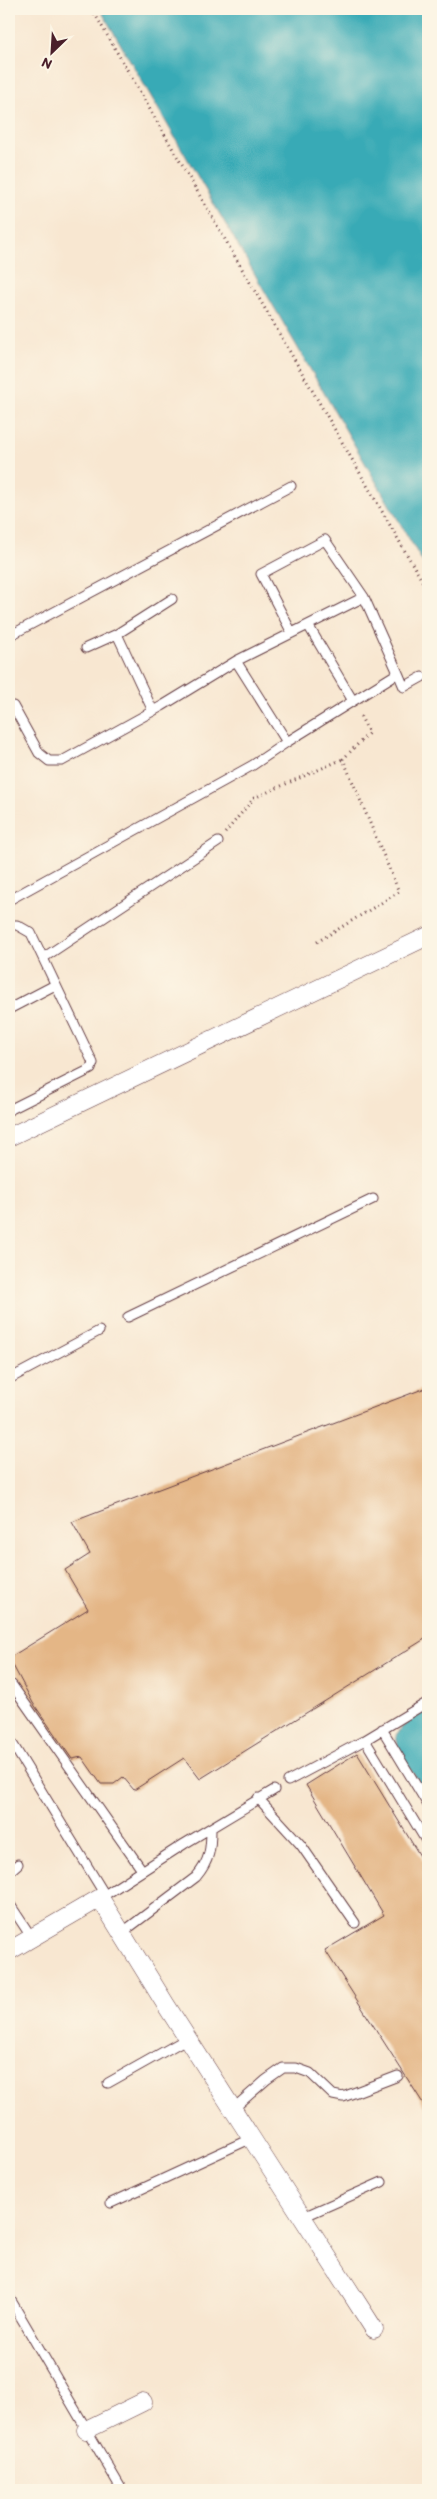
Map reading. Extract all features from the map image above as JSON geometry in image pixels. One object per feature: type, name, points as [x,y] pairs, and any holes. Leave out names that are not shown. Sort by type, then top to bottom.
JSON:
[{"type":"street","points":[[9,1137],[428,936]]},
{"type":"street","points":[[9,1952],[103,1896],[188,2038],[374,2329]]},
{"type":"street","points":[[86,2430],[144,2402]]},
{"type":"lane","points":[[9,636],[291,486]]},
{"type":"lane","points":[[292,633],[261,574],[325,540],[364,597],[404,687],[422,677]]},
{"type":"lane","points":[[13,706],[39,752],[49,762],[62,761],[236,661],[364,597]]},
{"type":"lane","points":[[86,648],[117,634],[172,599]]},
{"type":"lane","points":[[308,625],[353,701]]},
{"type":"lane","points":[[117,634],[153,710]]},
{"type":"lane","points":[[236,661],[287,742]]},
{"type":"lane","points":[[9,900],[253,765],[398,673]]},
{"type":"lane","points":[[43,958],[218,842]]},
{"type":"lane","points":[[9,925],[17,925],[31,933],[93,1063],[91,1069],[9,1110]]},
{"type":"lane","points":[[9,1009],[55,985]]},
{"type":"lane","points":[[128,1317],[373,1198]]},
{"type":"lane","points":[[9,1379],[100,1331]]},
{"type":"lane","points":[[12,1685],[142,1870]]},
{"type":"lane","points":[[288,1781],[365,1740],[428,1702]]},
{"type":"lane","points":[[382,1729],[428,1805]]},
{"type":"lane","points":[[9,1738],[103,1896],[258,1798],[274,1790]]},
{"type":"lane","points":[[365,1740],[428,1844]]},
{"type":"lane","points":[[258,1798],[301,1845],[355,1923]]},
{"type":"lane","points":[[123,1932],[205,1867],[211,1852],[211,1828]]},
{"type":"lane","points":[[9,1872],[18,1864]]},
{"type":"lane","points":[[9,1903],[32,1938]]},
{"type":"lane","points":[[108,2083],[188,2038]]},
{"type":"lane","points":[[233,2109],[266,2080],[283,2068],[296,2068],[310,2073],[333,2095],[343,2097],[398,2076]]},
{"type":"lane","points":[[111,2203],[252,2138]]},
{"type":"lane","points":[[304,2217],[382,2182]]},
{"type":"lane","points":[[9,2297],[122,2490]]},
{"type":"path","points":[[92,9],[428,590]]},
{"type":"path","points":[[218,842],[254,798],[343,759],[369,733],[353,701]]},
{"type":"path","points":[[317,942],[399,892],[343,759]]},
{"type":"water","points":[[100,9],[428,9],[428,571]]},
{"type":"water","points":[[428,1709],[428,1796],[399,1753],[396,1735],[403,1726]]},
{"type":"building","points":[[428,1387],[428,1637],[200,1779],[184,1758],[134,1790],[123,1777],[114,1784],[101,1784],[82,1757],[72,1759],[33,1703],[9,1658],[88,1609],[65,1570],[90,1554],[72,1522]]},
{"type":"building","points":[[357,1753],[428,1869],[428,2111],[325,1950],[384,1915],[306,1785]]}]
